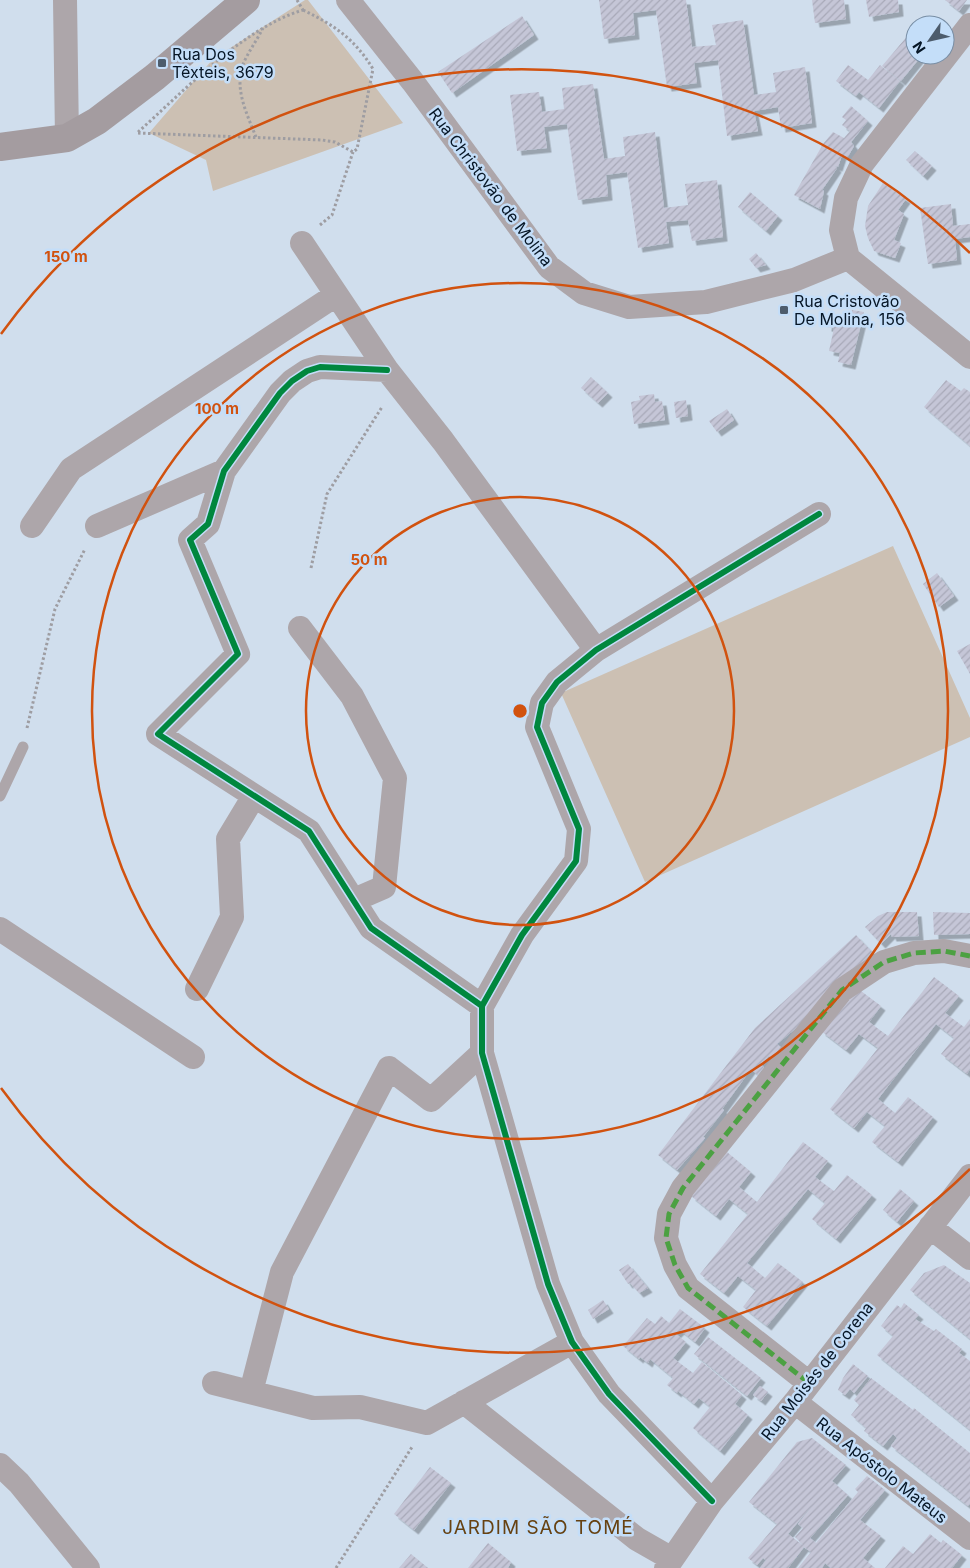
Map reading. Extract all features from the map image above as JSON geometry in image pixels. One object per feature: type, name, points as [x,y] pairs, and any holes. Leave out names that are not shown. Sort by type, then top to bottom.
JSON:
[{"type":"street","points":[[65,0],[67,138]]},
{"type":"street","points":[[0,147],[67,138],[97,121],[155,77],[246,0]]},
{"type":"street","name":"Rua Christovão de Molina","points":[[348,0],[413,82],[549,267],[584,293],[629,307],[706,302],[794,280],[848,258]]},
{"type":"street","points":[[970,25],[862,164],[846,198],[841,230],[848,258],[970,358]]},
{"type":"street","points":[[302,243],[392,377],[443,441],[596,650]]},
{"type":"street","points":[[32,526],[72,469],[336,295]]},
{"type":"street","points":[[392,377],[320,367],[307,370],[280,393],[224,471],[208,524],[190,540],[238,654],[158,734],[308,831],[371,928],[482,1006]]},
{"type":"street","points":[[97,526],[224,471]]},
{"type":"street","points":[[712,1501],[609,1394],[572,1342],[548,1284],[482,1053],[482,1006],[522,935],[576,861],[578,829],[537,727],[542,703],[556,682],[596,650],[819,514]]},
{"type":"street","points":[[300,628],[352,696],[395,778],[384,887],[354,900]]},
{"type":"street","points":[[197,989],[232,917],[228,839],[254,796]]},
{"type":"street","points":[[0,929],[193,1057]]},
{"type":"street","points":[[809,1383],[688,1288],[675,1265],[666,1238],[669,1214],[683,1188],[842,990],[884,962],[914,953],[944,951],[970,956]]},
{"type":"street","points":[[250,1392],[282,1272],[389,1068],[431,1100],[482,1053]]},
{"type":"street","name":"Rua Moisés de Corena","points":[[669,1564],[712,1501],[795,1402],[970,1176]]},
{"type":"street","points":[[930,1227],[970,1258]]},
{"type":"street","points":[[214,1383],[314,1408],[360,1407],[427,1423],[572,1342]]},
{"type":"street","points":[[464,1402],[669,1564]]},
{"type":"street","name":"Rua Apóstolo Mateus","points":[[795,1402],[970,1538]]},
{"type":"street","points":[[0,1465],[25,1490],[88,1568]]},
{"type":"lane","points":[[0,796],[23,747]]},
{"type":"path","points":[[297,0],[303,10],[334,25],[364,55],[373,69],[357,149],[353,152],[332,215],[302,243]]},
{"type":"path","points":[[303,10],[285,16],[263,28],[218,62],[137,133],[335,142],[353,152]]},
{"type":"path","points":[[256,137],[243,104],[240,79],[244,63],[263,28]]},
{"type":"path","points":[[311,568],[328,494],[392,377]]},
{"type":"path","points":[[23,747],[55,609],[97,526]]},
{"type":"path","points":[[336,1568],[427,1423]]},
{"type":"shaded area","points":[[305,0],[308,0],[403,123],[213,191],[206,160],[149,133],[213,59]]},
{"type":"shaded area","points":[[893,546],[970,718],[970,737],[645,882],[561,693]]},
{"type":"building","points":[[599,0],[686,0],[692,47],[716,45],[712,25],[743,20],[754,95],[776,92],[773,73],[805,67],[812,123],[781,128],[778,107],[754,111],[758,131],[727,136],[718,60],[694,63],[697,83],[667,87],[656,10],[633,13],[635,35],[604,39]]},
{"type":"building","points":[[812,0],[844,0],[846,19],[815,23]]},
{"type":"building","points":[[866,0],[898,0],[899,12],[869,17]]},
{"type":"building","points":[[945,0],[967,0],[959,11]]},
{"type":"building","points":[[522,16],[534,35],[452,93],[438,72]]},
{"type":"building","points":[[905,39],[905,65],[914,65],[901,81],[882,66]]},
{"type":"building","points":[[848,65],[868,80],[880,65],[900,81],[879,108],[859,92],[856,96],[836,81]]},
{"type":"building","points":[[593,84],[604,159],[625,156],[623,137],[655,132],[664,208],[688,205],[685,184],[717,180],[723,237],[692,241],[688,220],[666,222],[669,243],[638,248],[627,172],[606,175],[608,196],[578,200],[567,124],[544,127],[547,148],[517,151],[510,95],[539,92],[542,112],[564,109],[562,88]]},
{"type":"building","points":[[851,106],[868,121],[851,142],[854,146],[847,158],[842,155],[838,167],[835,166],[837,168],[822,190],[824,191],[820,209],[794,195],[823,144],[833,132],[844,138],[850,131],[842,125],[846,120],[842,117]]},
{"type":"building","points":[[915,151],[932,166],[923,176],[906,160]]},
{"type":"building","points":[[883,183],[906,199],[898,210],[904,214],[894,240],[901,243],[895,258],[874,251],[865,226],[868,206]]},
{"type":"building","points":[[750,192],[778,216],[766,231],[738,207]]},
{"type":"building","points":[[951,204],[953,226],[970,224],[970,237],[955,239],[957,260],[928,264],[920,208]]},
{"type":"building","points":[[756,253],[766,265],[756,268],[749,259]]},
{"type":"building","points":[[852,310],[864,312],[851,365],[838,362],[840,353],[829,351],[834,328],[827,327],[829,314],[850,318]]},
{"type":"building","points":[[591,377],[608,393],[598,403],[581,388]]},
{"type":"building","points":[[946,380],[961,391],[964,388],[970,392],[970,446],[924,407]]},
{"type":"building","points":[[654,394],[655,402],[662,401],[665,420],[634,424],[631,402],[640,400],[639,396]]},
{"type":"building","points":[[686,400],[688,416],[676,418],[674,402]]},
{"type":"building","points":[[727,409],[734,420],[717,432],[709,421]]},
{"type":"building","points":[[937,573],[954,596],[939,607],[923,584]]},
{"type":"building","points":[[970,644],[970,674],[957,651]]},
{"type":"building","points":[[887,912],[917,912],[919,936],[892,937],[891,934],[881,944],[865,927],[878,916]]},
{"type":"building","points":[[933,912],[970,913],[970,934],[934,935]]},
{"type":"building","points":[[856,935],[872,952],[827,1002],[777,1044],[786,1052],[778,1063],[769,1056],[761,1065],[764,1067],[758,1075],[751,1069],[722,1109],[724,1110],[703,1137],[705,1138],[677,1170],[658,1155],[755,1028]]},
{"type":"building","points":[[934,977],[959,996],[945,1013],[964,1027],[970,1019],[970,1069],[967,1074],[941,1054],[954,1038],[936,1024],[878,1099],[895,1113],[908,1097],[933,1117],[898,1162],[872,1142],[885,1126],[867,1112],[854,1128],[830,1109],[878,1048],[859,1034],[846,1050],[821,1031],[857,988],[881,1006],[869,1022],[888,1036]]},
{"type":"building","points":[[803,1142],[828,1161],[815,1177],[834,1191],[847,1175],[872,1195],[836,1239],[812,1219],[825,1203],[808,1189],[747,1263],[765,1278],[778,1263],[803,1282],[767,1326],[743,1307],[756,1290],[738,1276],[724,1293],[700,1274],[748,1214],[729,1199],[716,1216],[691,1196],[727,1152],[751,1172],[739,1187],[757,1202]]},
{"type":"building","points":[[900,1189],[914,1201],[897,1222],[883,1210]]},
{"type":"building","points":[[628,1264],[648,1288],[639,1293],[630,1283],[628,1284],[619,1270]]},
{"type":"building","points":[[944,1265],[970,1283],[970,1339],[910,1290],[924,1273]]},
{"type":"building","points":[[603,1300],[609,1309],[593,1319],[588,1310]]},
{"type":"building","points":[[904,1303],[919,1315],[915,1319],[934,1331],[936,1329],[962,1349],[959,1353],[970,1361],[970,1430],[877,1355],[893,1336],[881,1326],[897,1305],[901,1308]]},
{"type":"building","points":[[680,1309],[705,1328],[695,1342],[680,1330],[676,1334],[686,1342],[673,1358],[693,1373],[702,1362],[742,1395],[735,1404],[748,1415],[720,1451],[693,1428],[710,1407],[699,1398],[694,1404],[678,1391],[677,1393],[667,1385],[673,1378],[650,1359],[648,1363],[640,1357],[639,1359],[623,1346],[647,1318],[655,1324],[661,1316],[669,1323]]},
{"type":"building","points":[[708,1337],[761,1378],[747,1396],[694,1354]]},
{"type":"building","points":[[853,1364],[868,1376],[854,1393],[850,1389],[845,1395],[838,1390],[843,1378]]},
{"type":"building","points":[[871,1378],[913,1410],[914,1408],[970,1453],[970,1504],[968,1506],[891,1446],[897,1438],[893,1434],[883,1446],[864,1431],[866,1428],[851,1415],[859,1405],[854,1400]]},
{"type":"building","points":[[760,1386],[768,1392],[761,1401],[753,1395]]},
{"type":"building","points":[[812,1438],[846,1465],[832,1481],[848,1495],[810,1538],[816,1543],[858,1492],[855,1489],[867,1476],[885,1490],[860,1520],[881,1536],[863,1558],[875,1568],[831,1568],[825,1563],[822,1568],[798,1568],[811,1552],[804,1547],[788,1568],[760,1568],[766,1560],[763,1558],[757,1565],[748,1558],[777,1524],[749,1502],[797,1442]],"holes":[[[814,1503],[798,1524],[803,1528],[795,1537],[804,1546],[788,1534]]]},
{"type":"building","points":[[430,1467],[451,1483],[414,1530],[394,1514]]},
{"type":"building","points":[[930,1534],[941,1543],[943,1540],[962,1555],[952,1568],[885,1568],[903,1546],[913,1554]]},
{"type":"building","points":[[488,1543],[511,1562],[508,1568],[468,1568]]},
{"type":"building","points":[[411,1554],[428,1568],[399,1568]]},
{"type":"marked path","points":[[809,1383],[688,1288],[675,1265],[666,1238],[669,1214],[683,1188],[842,990],[884,962],[914,953],[944,951],[970,956]]},
{"type":"cycle path","points":[[387,370],[320,367],[307,371],[292,381],[280,393],[224,471],[208,524],[190,540],[238,654],[158,734],[309,831],[371,928],[482,1006]]},
{"type":"cycle path","points":[[712,1501],[609,1394],[572,1342],[548,1284],[482,1053],[482,1006],[522,935],[576,861],[579,829],[537,727],[542,703],[557,682],[596,650],[819,514]]},
{"type":"place","name":"Rua Dos Têxteis, 3679","points":[[162,63]]},
{"type":"place","name":"Rua Cristovão De Molina, 156","points":[[784,310]]},
{"type":"district","name":"JARDIM SÃO TOMÉ","points":[[538,1527]]}]
